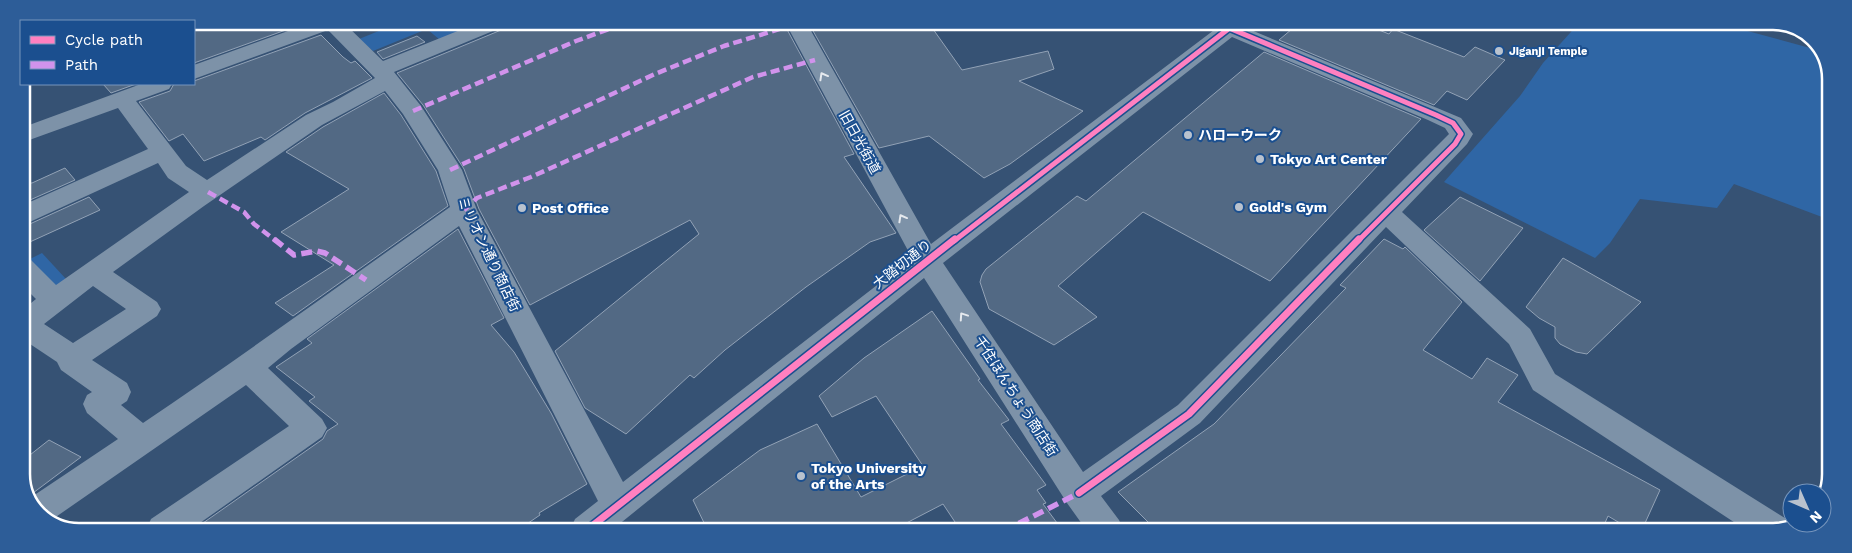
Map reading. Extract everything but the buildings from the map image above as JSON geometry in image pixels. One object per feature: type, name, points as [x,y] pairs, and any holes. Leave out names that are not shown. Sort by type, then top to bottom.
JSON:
[{"type":"street","points":[[195,72],[309,30]]},
{"type":"street","name":"ミリオン通り商店街","points":[[340,30],[383,75],[413,111],[450,170],[464,210],[618,506]]},
{"type":"street","points":[[30,320],[93,272],[208,192],[314,120],[341,107],[383,75],[481,30]]},
{"type":"street","name":"旧日光街道","points":[[800,30],[814,60],[927,260]]},
{"type":"street","name":"大踏切通り","points":[[596,523],[927,260],[1077,147],[1227,30]]},
{"type":"street","points":[[1079,492],[1190,414],[1386,212],[1455,144],[1461,134],[1453,123],[1241,30]]},
{"type":"street","points":[[30,133],[158,85]]},
{"type":"street","points":[[122,98],[177,172],[208,192]]},
{"type":"street","points":[[30,213],[162,152]]},
{"type":"street","points":[[43,507],[248,368],[296,330],[464,210]]},
{"type":"street","points":[[1386,212],[1520,337],[1544,382],[1764,523]]},
{"type":"street","name":"千住ほんちょう商店街","points":[[927,260],[1101,523]]},
{"type":"street","points":[[70,359],[147,309],[93,272]]},
{"type":"street","points":[[30,276],[54,300]]},
{"type":"street","points":[[30,331],[69,355],[72,362],[116,392],[98,404],[143,441]]},
{"type":"street","points":[[173,523],[311,428],[248,368]]},
{"type":"shaded area","points":[[381,30],[425,30],[373,51],[359,39]]},
{"type":"shaded area","points":[[428,30],[464,30],[440,40]]},
{"type":"shaded area","points":[[1573,30],[1744,30],[1811,48],[1817,57],[1822,76],[1822,217],[1734,184],[1717,208],[1640,199],[1610,243],[1595,258],[1444,182],[1520,96],[1543,63]]},
{"type":"shaded area","points":[[42,253],[66,279],[47,292],[30,272],[30,259]]},
{"type":"marked path","points":[[413,111],[576,41],[606,30]]},
{"type":"marked path","points":[[450,170],[655,74],[724,46],[776,30]]},
{"type":"marked path","points":[[464,210],[477,198],[531,177],[753,77],[815,60]]},
{"type":"marked path","points":[[208,192],[244,212],[254,224],[294,255],[317,251],[325,253],[366,280]]},
{"type":"marked path","points":[[1020,523],[1079,493]]},
{"type":"cycle path","points":[[596,523],[927,261],[1227,30]]},
{"type":"cycle path","points":[[1079,493],[1189,414],[1455,144],[1461,134],[1453,123],[1436,115],[1234,30]]},
{"type":"place","name":"Jiganji Temple","points":[[1499,51]]},
{"type":"place","name":"ハローウーク","points":[[1188,135]]},
{"type":"place","name":"Tokyo Art Center","points":[[1260,159]]},
{"type":"place","name":"Gold's Gym","points":[[1239,207]]},
{"type":"place","name":"Post Office","points":[[522,208]]},
{"type":"place","name":"Tokyo University of the Arts","points":[[801,476]]}]
